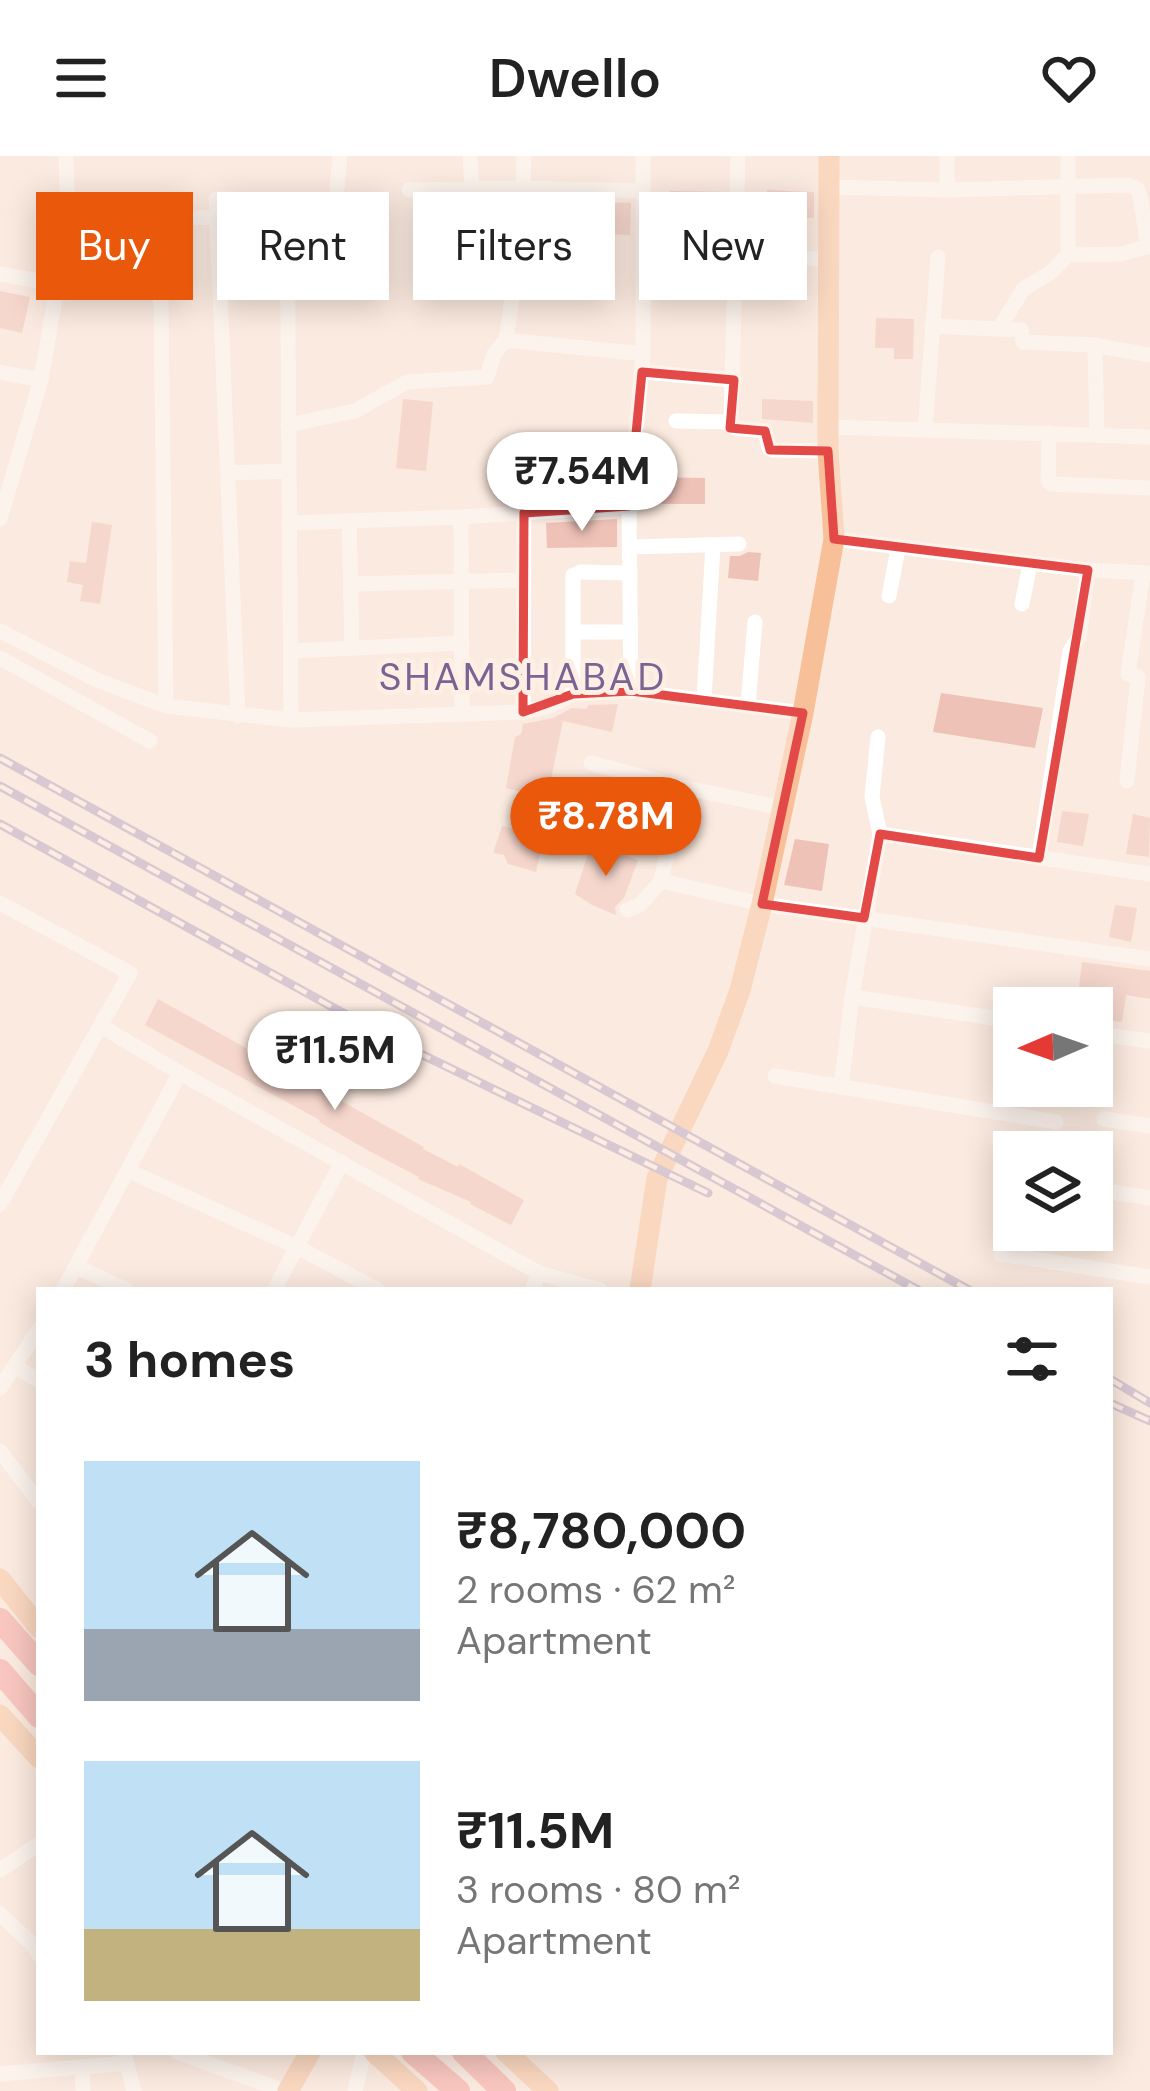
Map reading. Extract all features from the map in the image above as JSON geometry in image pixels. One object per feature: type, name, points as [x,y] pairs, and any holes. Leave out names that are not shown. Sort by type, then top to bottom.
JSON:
[{"type":"highway","points":[[0,1620],[36,1661]]},
{"type":"highway","points":[[0,1671],[36,1713]]},
{"type":"highway","points":[[416,2055],[458,2091]]},
{"type":"highway","points":[[467,2055],[504,2091]]},
{"type":"main road","points":[[640,1287],[657,1178],[718,1051],[740,990],[784,808],[834,539],[828,451],[829,156]]},
{"type":"main road","points":[[0,1579],[36,1623]]},
{"type":"main road","points":[[0,1715],[36,1755]]},
{"type":"main road","points":[[286,2091],[308,2055]]},
{"type":"main road","points":[[377,2055],[417,2091]]},
{"type":"main road","points":[[509,2055],[548,2091]]},
{"type":"street","points":[[66,156],[67,192]]},
{"type":"street","points":[[338,189],[340,156]]},
{"type":"street","points":[[470,156],[472,190]]},
{"type":"street","points":[[524,156],[524,192]]},
{"type":"street","points":[[631,691],[629,506],[643,354],[643,156]]},
{"type":"street","points":[[738,156],[738,192]]},
{"type":"street","points":[[947,156],[947,190]]},
{"type":"street","points":[[1068,156],[1069,255]]},
{"type":"street","points":[[830,187],[947,190],[1127,185],[1138,189],[1149,247],[1121,254],[1069,255],[1023,289],[999,329]]},
{"type":"street","points":[[409,190],[644,190]]},
{"type":"street","points":[[193,218],[217,217],[217,199]]},
{"type":"street","points":[[925,430],[938,257]]},
{"type":"street","points":[[807,259],[828,259]]},
{"type":"street","points":[[0,274],[36,280]]},
{"type":"street","points":[[0,519],[41,380],[54,300]]},
{"type":"street","points":[[161,300],[166,706]]},
{"type":"street","points":[[221,300],[238,716]]},
{"type":"street","points":[[287,300],[291,720]]},
{"type":"street","points":[[288,424],[355,411],[407,382],[487,377],[494,354],[506,340],[512,300]]},
{"type":"street","points":[[736,300],[730,422],[735,428],[765,431],[773,450],[828,451]]},
{"type":"street","points":[[932,326],[1021,330],[1023,342],[1096,345],[1150,355]]},
{"type":"street","points":[[506,340],[643,354]]},
{"type":"street","points":[[1096,345],[1096,435]]},
{"type":"street","points":[[0,372],[41,380]]},
{"type":"street","points":[[642,372],[734,380]]},
{"type":"street","points":[[676,421],[730,422]]},
{"type":"street","points":[[829,427],[1150,437]]},
{"type":"street","points":[[1049,434],[1051,484],[1150,488]]},
{"type":"street","points":[[229,472],[288,471]]},
{"type":"street","points":[[289,523],[629,506]]},
{"type":"street","points":[[523,712],[524,513]]},
{"type":"street","points":[[461,517],[462,714]]},
{"type":"street","points":[[349,521],[352,648]]},
{"type":"street","points":[[834,539],[1030,564],[1147,573],[1128,674],[1138,676],[1127,781]]},
{"type":"street","points":[[630,547],[739,544]]},
{"type":"street","points":[[704,699],[712,545]]},
{"type":"street","points":[[890,596],[898,549]]},
{"type":"street","points":[[1022,604],[1030,564]]},
{"type":"street","points":[[1040,858],[1070,651],[1079,637],[1088,570]]},
{"type":"street","points":[[573,694],[577,574],[630,573]]},
{"type":"street","points":[[351,584],[524,580]]},
{"type":"street","points":[[748,705],[755,622]]},
{"type":"street","points":[[0,631],[99,681],[166,706],[238,716],[291,720],[523,712],[573,694],[631,691],[803,713]]},
{"type":"street","points":[[581,632],[629,632]]},
{"type":"street","points":[[290,651],[462,643]]},
{"type":"street","points":[[0,658],[150,741]]},
{"type":"street","points":[[841,1087],[880,834],[872,797],[878,737]]},
{"type":"street","points":[[591,763],[784,808]]},
{"type":"street","points":[[627,910],[640,905],[661,881],[680,787]]},
{"type":"street","points":[[880,834],[1150,874]]},
{"type":"street","points":[[661,881],[762,904],[1150,959]]},
{"type":"street","points":[[0,903],[130,973],[0,1204]]},
{"type":"street","points":[[852,997],[993,1018]]},
{"type":"street","points":[[101,1026],[539,1273],[589,1287]]},
{"type":"street","points":[[1113,1036],[1150,1041]]},
{"type":"street","points":[[64,1287],[180,1073]]},
{"type":"street","points":[[775,1076],[1056,1122]]},
{"type":"street","points":[[1104,1119],[1150,1126]]},
{"type":"street","points":[[276,1287],[342,1162]]},
{"type":"street","points":[[129,1171],[297,1247],[372,1287]]},
{"type":"street","points":[[1113,1192],[1150,1198]]},
{"type":"street","points":[[1001,1254],[1150,1277]]},
{"type":"street","points":[[77,1267],[120,1287]]},
{"type":"street","points":[[533,1287],[539,1273]]},
{"type":"street","points":[[0,1388],[36,1333]]},
{"type":"street","points":[[15,1367],[36,1378]]},
{"type":"street","points":[[0,1451],[36,1498]]},
{"type":"street","points":[[0,1870],[36,1846]]},
{"type":"street","points":[[0,1914],[36,1950]]},
{"type":"street","points":[[185,2055],[286,2091]]},
{"type":"street","points":[[355,2091],[363,2055]]},
{"type":"street","points":[[0,2074],[82,2068],[126,2058],[134,2091]]},
{"type":"street","points":[[82,2068],[83,2091]]},
{"type":"highlighted area","points":[[642,372],[734,380],[730,428],[765,431],[770,450],[828,451],[834,539],[1088,570],[1039,858],[880,834],[864,918],[762,904],[803,713],[631,691],[573,694],[523,712],[524,513],[629,506]]},
{"type":"building","points":[[767,190],[814,192],[814,218],[807,218],[807,192]]},
{"type":"building","points":[[615,203],[631,203],[630,235],[615,235]]},
{"type":"building","points":[[0,291],[30,297],[22,333],[0,328]]},
{"type":"building","points":[[876,318],[914,319],[913,359],[894,359],[894,348],[875,348]]},
{"type":"building","points":[[403,399],[433,402],[426,471],[396,468]]},
{"type":"building","points":[[762,399],[813,401],[813,423],[762,419]]},
{"type":"building","points":[[644,477],[705,478],[705,504],[641,504]]},
{"type":"building","points":[[617,519],[617,547],[547,548],[546,523]]},
{"type":"building","points":[[92,522],[112,525],[100,604],[80,601],[83,585],[67,582],[70,561],[86,563]]},
{"type":"building","points":[[761,553],[758,581],[728,578],[730,556]]},
{"type":"building","points":[[941,693],[1043,708],[1035,748],[933,732]]},
{"type":"building","points":[[618,704],[612,732],[563,721],[547,798],[506,788],[515,737],[523,724],[553,718],[572,708]]},
{"type":"building","points":[[573,801],[604,813],[598,836],[566,826]]},
{"type":"building","points":[[1062,811],[1089,814],[1083,846],[1057,842]]},
{"type":"building","points":[[1133,814],[1150,818],[1149,857],[1126,854]]},
{"type":"building","points":[[502,826],[544,835],[536,872],[508,864],[504,855],[493,853]]},
{"type":"building","points":[[795,839],[829,844],[822,891],[784,885]]},
{"type":"building","points":[[614,851],[638,860],[624,898],[615,907],[616,915],[575,894],[588,854]]},
{"type":"building","points":[[1115,905],[1137,908],[1131,942],[1109,937]]},
{"type":"building","points":[[1082,962],[1150,971],[1150,999],[1126,995],[1122,1022],[1113,1021],[1113,987],[1079,987]]},
{"type":"building","points":[[158,999],[423,1149],[524,1200],[511,1225],[418,1179],[145,1025]]},
{"type":"railway","points":[[0,758],[964,1287]]},
{"type":"railway","points":[[0,786],[913,1287]]},
{"type":"railway","points":[[0,824],[394,1041],[708,1193]]},
{"type":"railway","points":[[1113,1381],[1150,1403]]},
{"type":"railway","points":[[1113,1404],[1150,1421]]},
{"type":"district","name":"SHAMSHABAD","points":[[523,676]]}]
